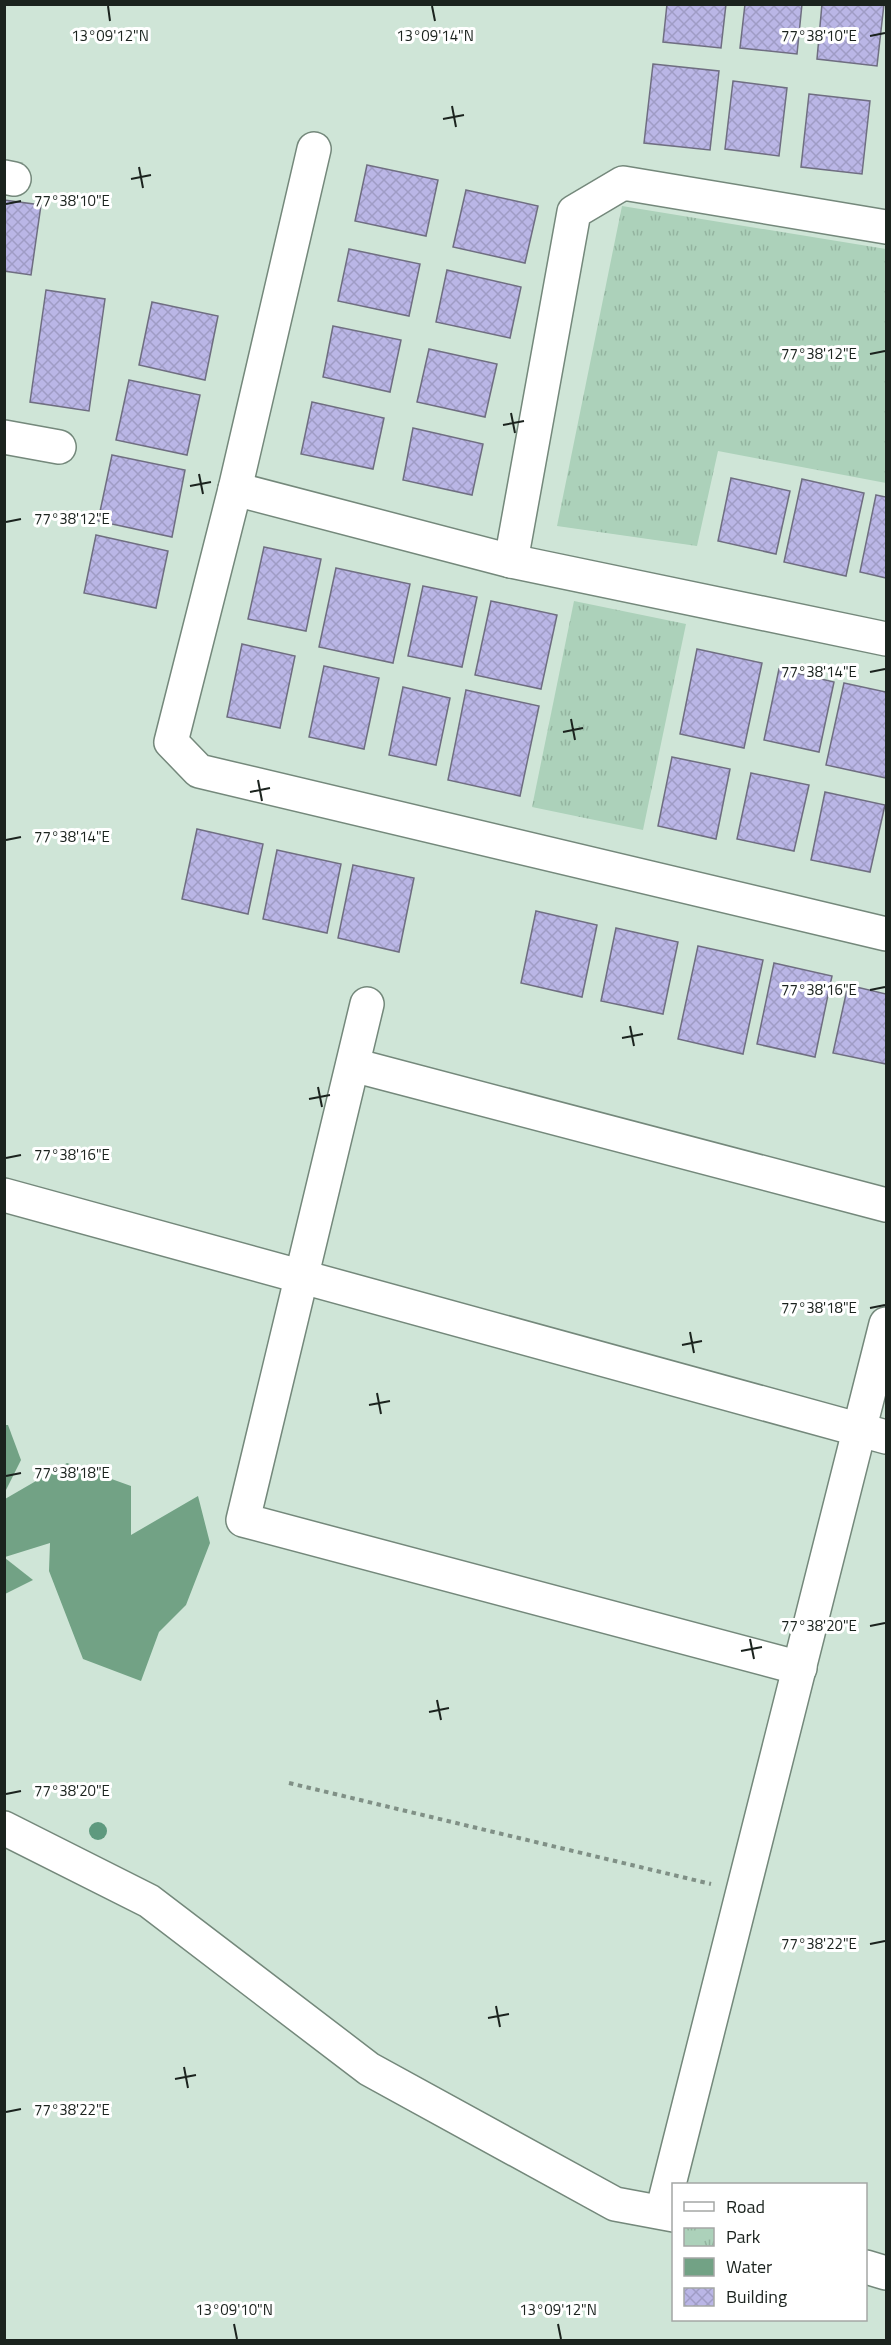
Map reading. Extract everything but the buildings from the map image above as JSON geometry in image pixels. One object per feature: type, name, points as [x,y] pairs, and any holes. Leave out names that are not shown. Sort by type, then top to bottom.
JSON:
[{"type":"street","points":[[314,149],[235,489],[171,742],[199,771],[886,934]]},
{"type":"street","points":[[511,561],[574,212],[623,183],[886,227]]},
{"type":"street","points":[[4,437],[59,447]]},
{"type":"street","points":[[235,489],[511,561],[886,639]]},
{"type":"street","points":[[368,1004],[243,1520],[800,1668]]},
{"type":"street","points":[[353,1065],[886,1205]]},
{"type":"street","points":[[4,1195],[873,1433]]},
{"type":"street","points":[[675,2183],[743,1892],[800,1668],[873,1433],[886,1323]]},
{"type":"street","points":[[4,1828],[149,1901],[369,2069],[615,2204],[668,2214],[672,2197]]},
{"type":"street","points":[[867,2267],[886,2273]]},
{"type":"path","points":[[289,1783],[743,1892]]},
{"type":"green space","points":[[622,206],[886,249],[886,483],[718,451],[697,546],[557,526]]},
{"type":"green space","points":[[574,601],[686,624],[643,830],[532,807]]},
{"type":"water","points":[[5,1425],[8,1425],[21,1460],[5,1492]]},
{"type":"water","points":[[67,1463],[131,1486],[131,1535],[198,1496],[210,1543],[186,1605],[159,1632],[141,1681],[83,1659],[49,1571],[50,1543],[5,1557],[5,1499]]},
{"type":"water","points":[[5,1558],[33,1580],[5,1594]]}]
